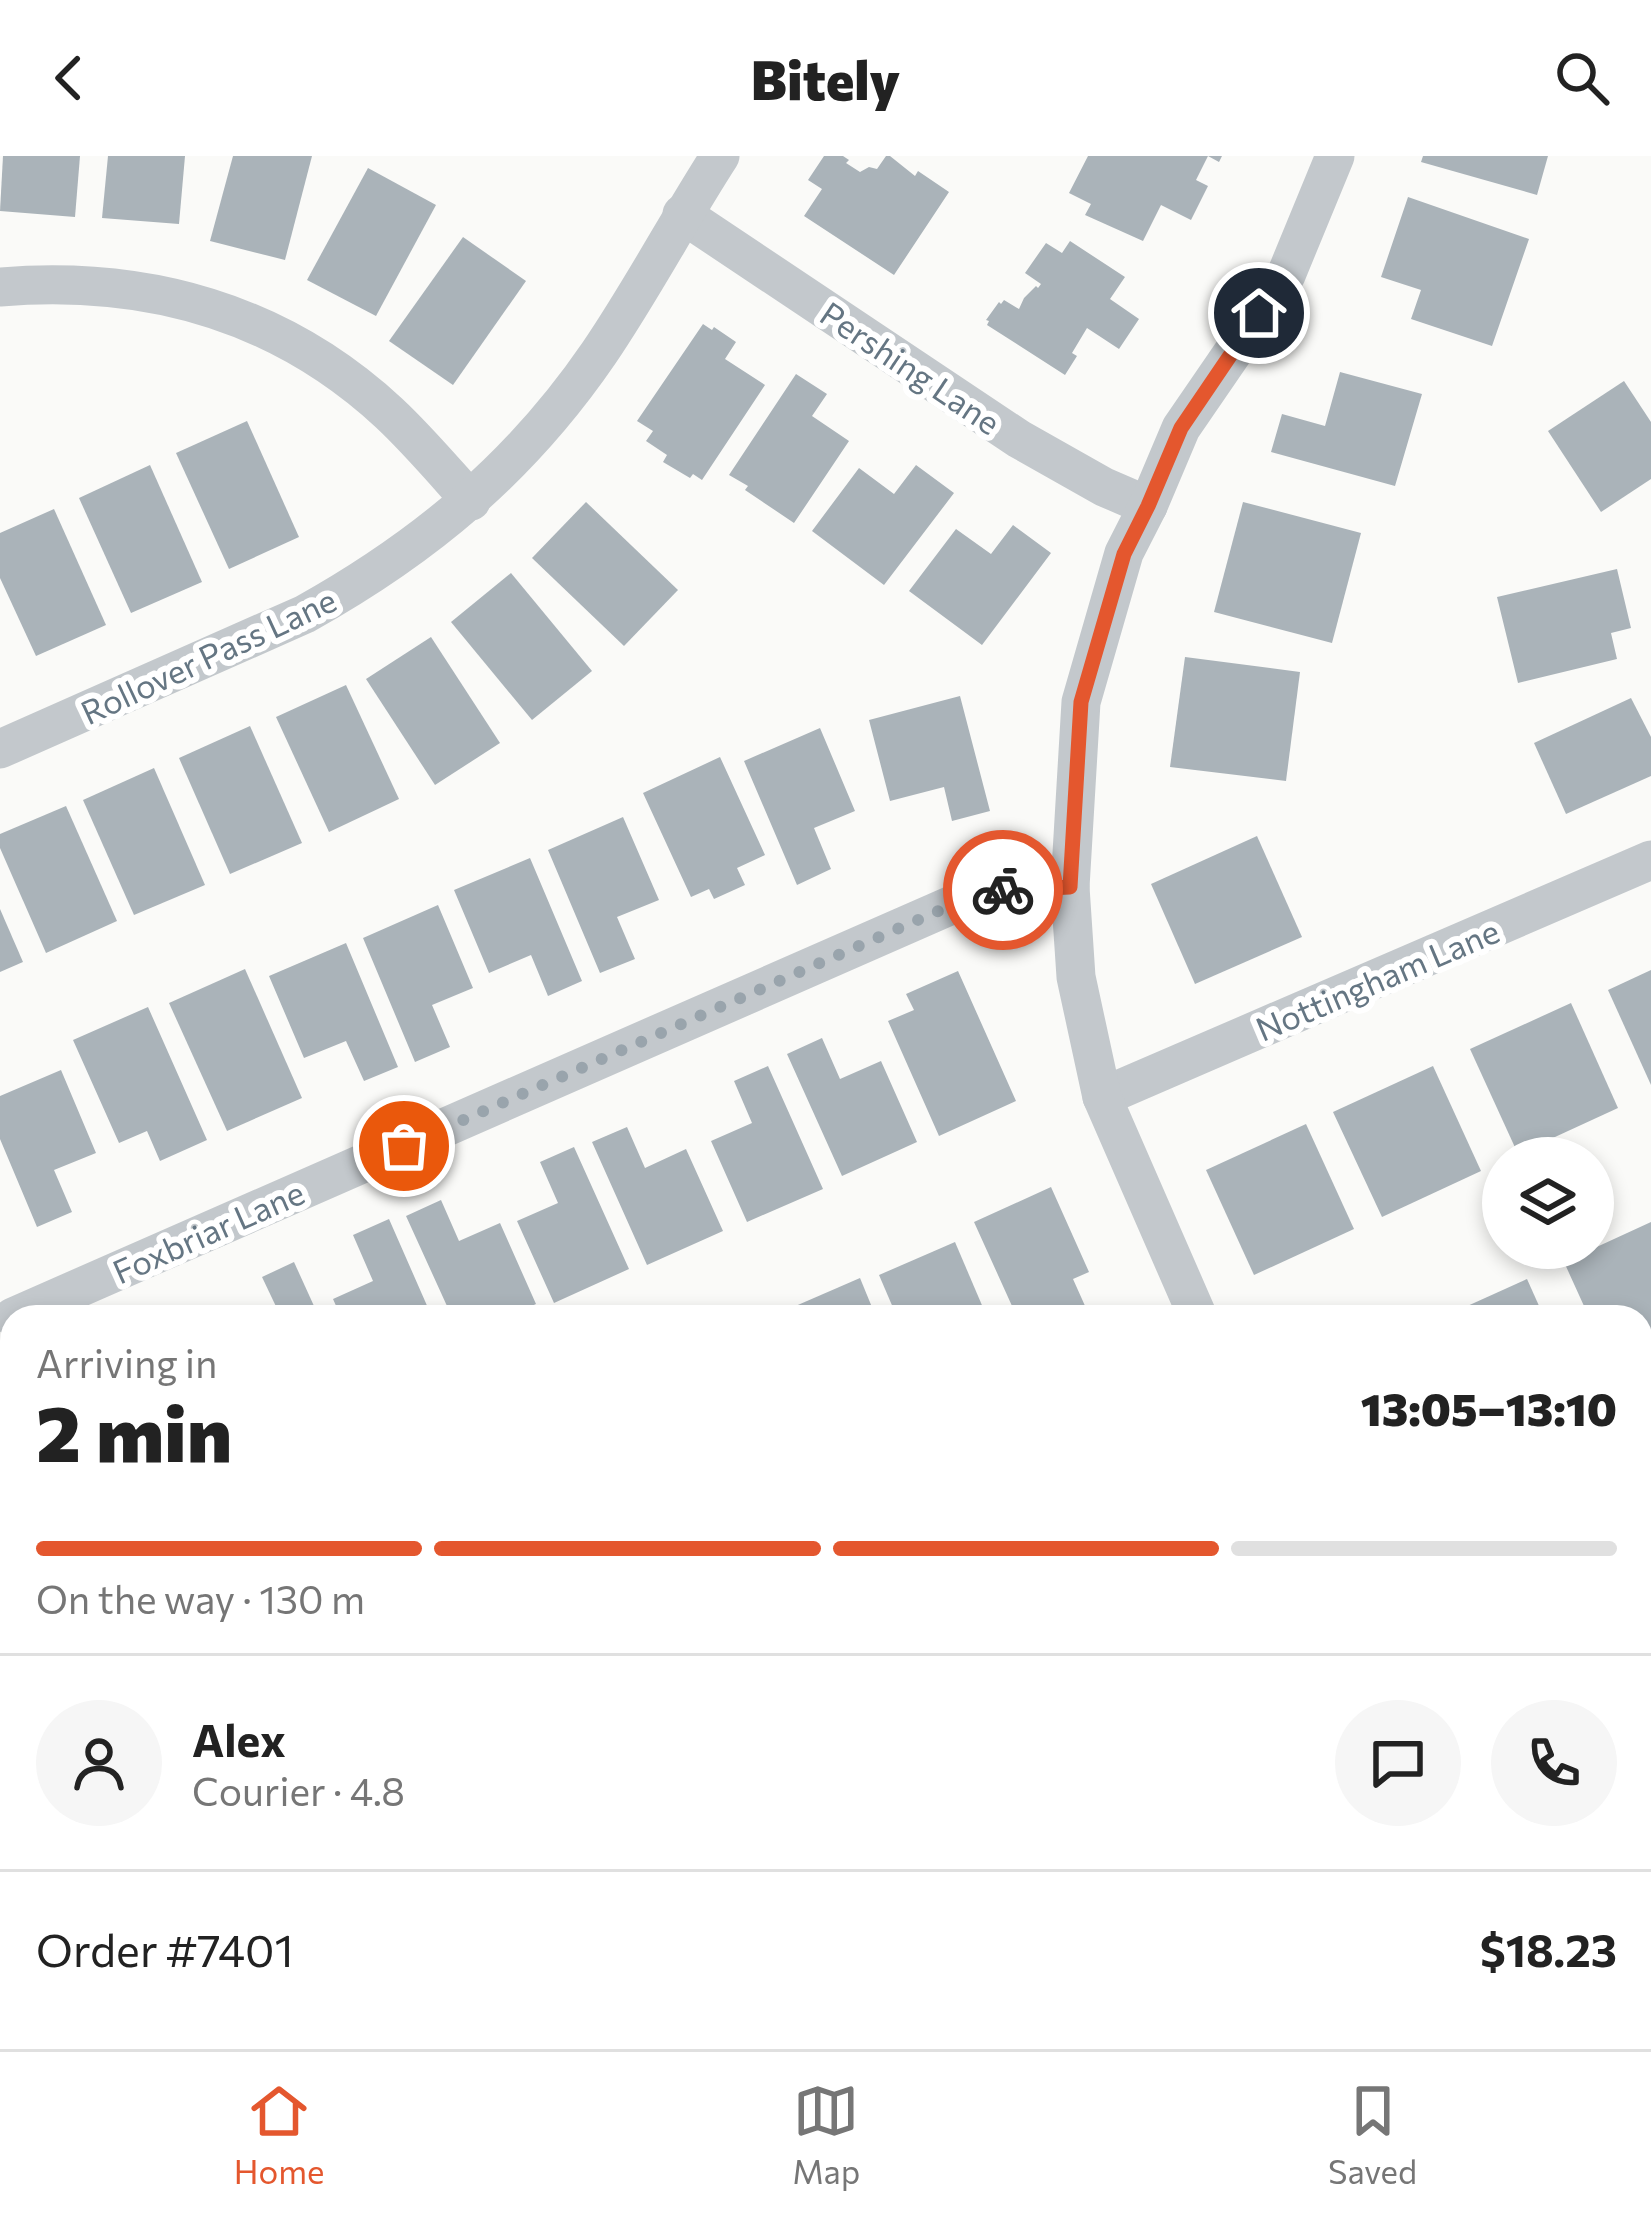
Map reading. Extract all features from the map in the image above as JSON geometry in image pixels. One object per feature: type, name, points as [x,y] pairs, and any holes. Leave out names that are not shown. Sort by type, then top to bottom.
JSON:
[{"type":"street","name":"Rollover Pass Lane","points":[[0,749],[305,614],[391,563],[471,500],[518,454],[601,350],[720,156]]},
{"type":"street","points":[[1193,1305],[1102,1097],[1076,977],[1070,887],[1081,702],[1124,554],[1181,428],[1286,275],[1335,156]]},
{"type":"street","name":"Pershing Lane","points":[[682,214],[1019,439],[1103,487],[1148,506]]},
{"type":"street","points":[[0,287],[66,284],[135,290],[175,297],[253,324],[308,352],[359,388],[471,500]]},
{"type":"street","name":"Nottingham Lane","points":[[1102,1097],[1651,860]]},
{"type":"street","name":"Foxbriar Lane","points":[[39,1305],[986,890],[1070,887]]},
{"type":"building","points":[[3,156],[80,156],[75,217],[0,211]]},
{"type":"building","points":[[108,156],[185,156],[179,224],[102,218]]},
{"type":"building","points":[[233,156],[312,156],[285,260],[210,241]]},
{"type":"building","points":[[824,156],[843,156],[860,172],[877,169],[890,156],[915,176],[918,171],[949,192],[894,275],[804,216],[822,189],[808,180]]},
{"type":"building","points":[[1088,156],[1208,156],[1196,180],[1208,186],[1191,220],[1161,205],[1143,241],[1085,215],[1091,204],[1069,193]]},
{"type":"building","points":[[1423,156],[1548,156],[1537,195],[1421,162]]},
{"type":"building","points":[[368,168],[436,205],[376,316],[307,280]]},
{"type":"building","points":[[1408,197],[1529,239],[1492,346],[1411,319],[1421,290],[1381,277]]},
{"type":"building","points":[[463,237],[526,281],[453,385],[389,341]]},
{"type":"building","points":[[1070,241],[1125,277],[1110,299],[1139,319],[1119,349],[1087,328],[1065,375],[986,320],[999,302],[1019,309],[1024,298],[1038,288],[1041,284],[1025,273],[1046,243],[1062,253]]},
{"type":"building","points":[[703,324],[736,342],[725,359],[765,385],[702,480],[663,462],[667,455],[646,441],[653,431],[637,421]]},
{"type":"building","points":[[1340,372],[1422,394],[1395,486],[1271,452],[1282,414],[1325,426]]},
{"type":"building","points":[[796,374],[827,394],[812,416],[849,441],[794,523],[729,475]]},
{"type":"building","points":[[1624,381],[1651,422],[1651,479],[1601,512],[1548,431]]},
{"type":"building","points":[[247,421],[299,537],[229,569],[176,453]]},
{"type":"building","points":[[150,465],[202,582],[131,613],[79,498]]},
{"type":"building","points":[[916,465],[954,493],[884,585],[812,531],[859,468],[894,494]]},
{"type":"building","points":[[586,502],[678,590],[624,646],[532,558]]},
{"type":"building","points":[[1243,502],[1361,533],[1332,643],[1214,612]]},
{"type":"building","points":[[54,509],[106,625],[36,656],[0,578],[0,533]]},
{"type":"building","points":[[1013,525],[1051,553],[982,645],[909,591],[956,529],[991,554]]},
{"type":"building","points":[[1617,569],[1631,628],[1611,633],[1617,659],[1518,683],[1497,597]]},
{"type":"building","points":[[511,573],[592,671],[532,720],[451,622]]},
{"type":"building","points":[[431,637],[500,743],[435,785],[366,679]]},
{"type":"building","points":[[1185,657],[1300,672],[1286,781],[1170,767]]},
{"type":"building","points":[[346,685],[399,799],[329,832],[276,717]]},
{"type":"building","points":[[960,696],[990,811],[952,821],[944,787],[890,801],[869,720]]},
{"type":"building","points":[[1631,698],[1651,737],[1651,776],[1566,814],[1534,743]]},
{"type":"building","points":[[250,726],[302,843],[230,874],[179,758]]},
{"type":"building","points":[[820,728],[855,811],[814,828],[831,869],[797,885],[744,761]]},
{"type":"building","points":[[720,757],[765,855],[737,868],[745,885],[714,899],[709,889],[691,897],[643,793]]},
{"type":"building","points":[[154,768],[205,885],[134,915],[83,800]]},
{"type":"building","points":[[66,806],[117,921],[46,953],[0,848],[0,834]]},
{"type":"building","points":[[623,817],[659,900],[617,917],[635,959],[600,973],[548,850]]},
{"type":"building","points":[[1257,836],[1302,937],[1195,984],[1151,884]]},
{"type":"building","points":[[530,858],[582,981],[548,996],[531,955],[489,973],[454,890]]},
{"type":"building","points":[[438,905],[473,988],[432,1005],[450,1047],[415,1062],[363,938]]},
{"type":"building","points":[[0,909],[23,962],[0,972]]},
{"type":"building","points":[[346,943],[398,1067],[364,1081],[346,1041],[304,1058],[269,976]]},
{"type":"building","points":[[245,969],[302,1098],[227,1131],[169,1003]]},
{"type":"building","points":[[1651,970],[1651,1085],[1608,990]]},
{"type":"building","points":[[958,971],[1016,1101],[939,1136],[888,1021],[914,1010],[906,994]]},
{"type":"building","points":[[1571,1003],[1618,1108],[1555,1137],[1510,1137],[1470,1049]]},
{"type":"building","points":[[148,1007],[207,1140],[160,1161],[147,1131],[119,1143],[73,1040]]},
{"type":"building","points":[[822,1038],[840,1079],[881,1061],[917,1142],[842,1176],[787,1054]]},
{"type":"building","points":[[768,1066],[823,1189],[747,1222],[711,1141],[752,1123],[734,1081]]},
{"type":"building","points":[[1433,1066],[1481,1171],[1382,1217],[1333,1112]]},
{"type":"building","points":[[61,1070],[96,1153],[54,1170],[72,1212],[37,1227],[0,1139],[0,1096]]},
{"type":"building","points":[[1306,1124],[1354,1229],[1254,1275],[1206,1170]]},
{"type":"building","points":[[627,1127],[645,1168],[686,1149],[723,1231],[647,1265],[592,1142]]},
{"type":"building","points":[[574,1147],[629,1269],[554,1303],[517,1221],[558,1203],[540,1162]]},
{"type":"building","points":[[1051,1187],[1089,1272],[1073,1279],[1085,1305],[1012,1305],[974,1222]]},
{"type":"building","points":[[441,1200],[459,1241],[500,1223],[536,1304],[447,1305],[406,1216]]},
{"type":"building","points":[[389,1219],[427,1305],[336,1305],[333,1299],[373,1281],[353,1235]]},
{"type":"building","points":[[1651,1222],[1651,1305],[1584,1305],[1567,1269],[1614,1269],[1614,1239]]},
{"type":"building","points":[[955,1242],[982,1305],[892,1305],[879,1275]]},
{"type":"building","points":[[294,1262],[314,1305],[275,1305],[262,1277]]},
{"type":"building","points":[[860,1278],[871,1305],[798,1305]]},
{"type":"building","points":[[1527,1279],[1539,1305],[1470,1305]]},
{"type":"way so far","points":[[404,1146],[986,890],[1003,890]]},
{"type":"route","points":[[1003,890],[1070,887],[1081,702],[1124,554],[1181,428],[1259,313]]}]
